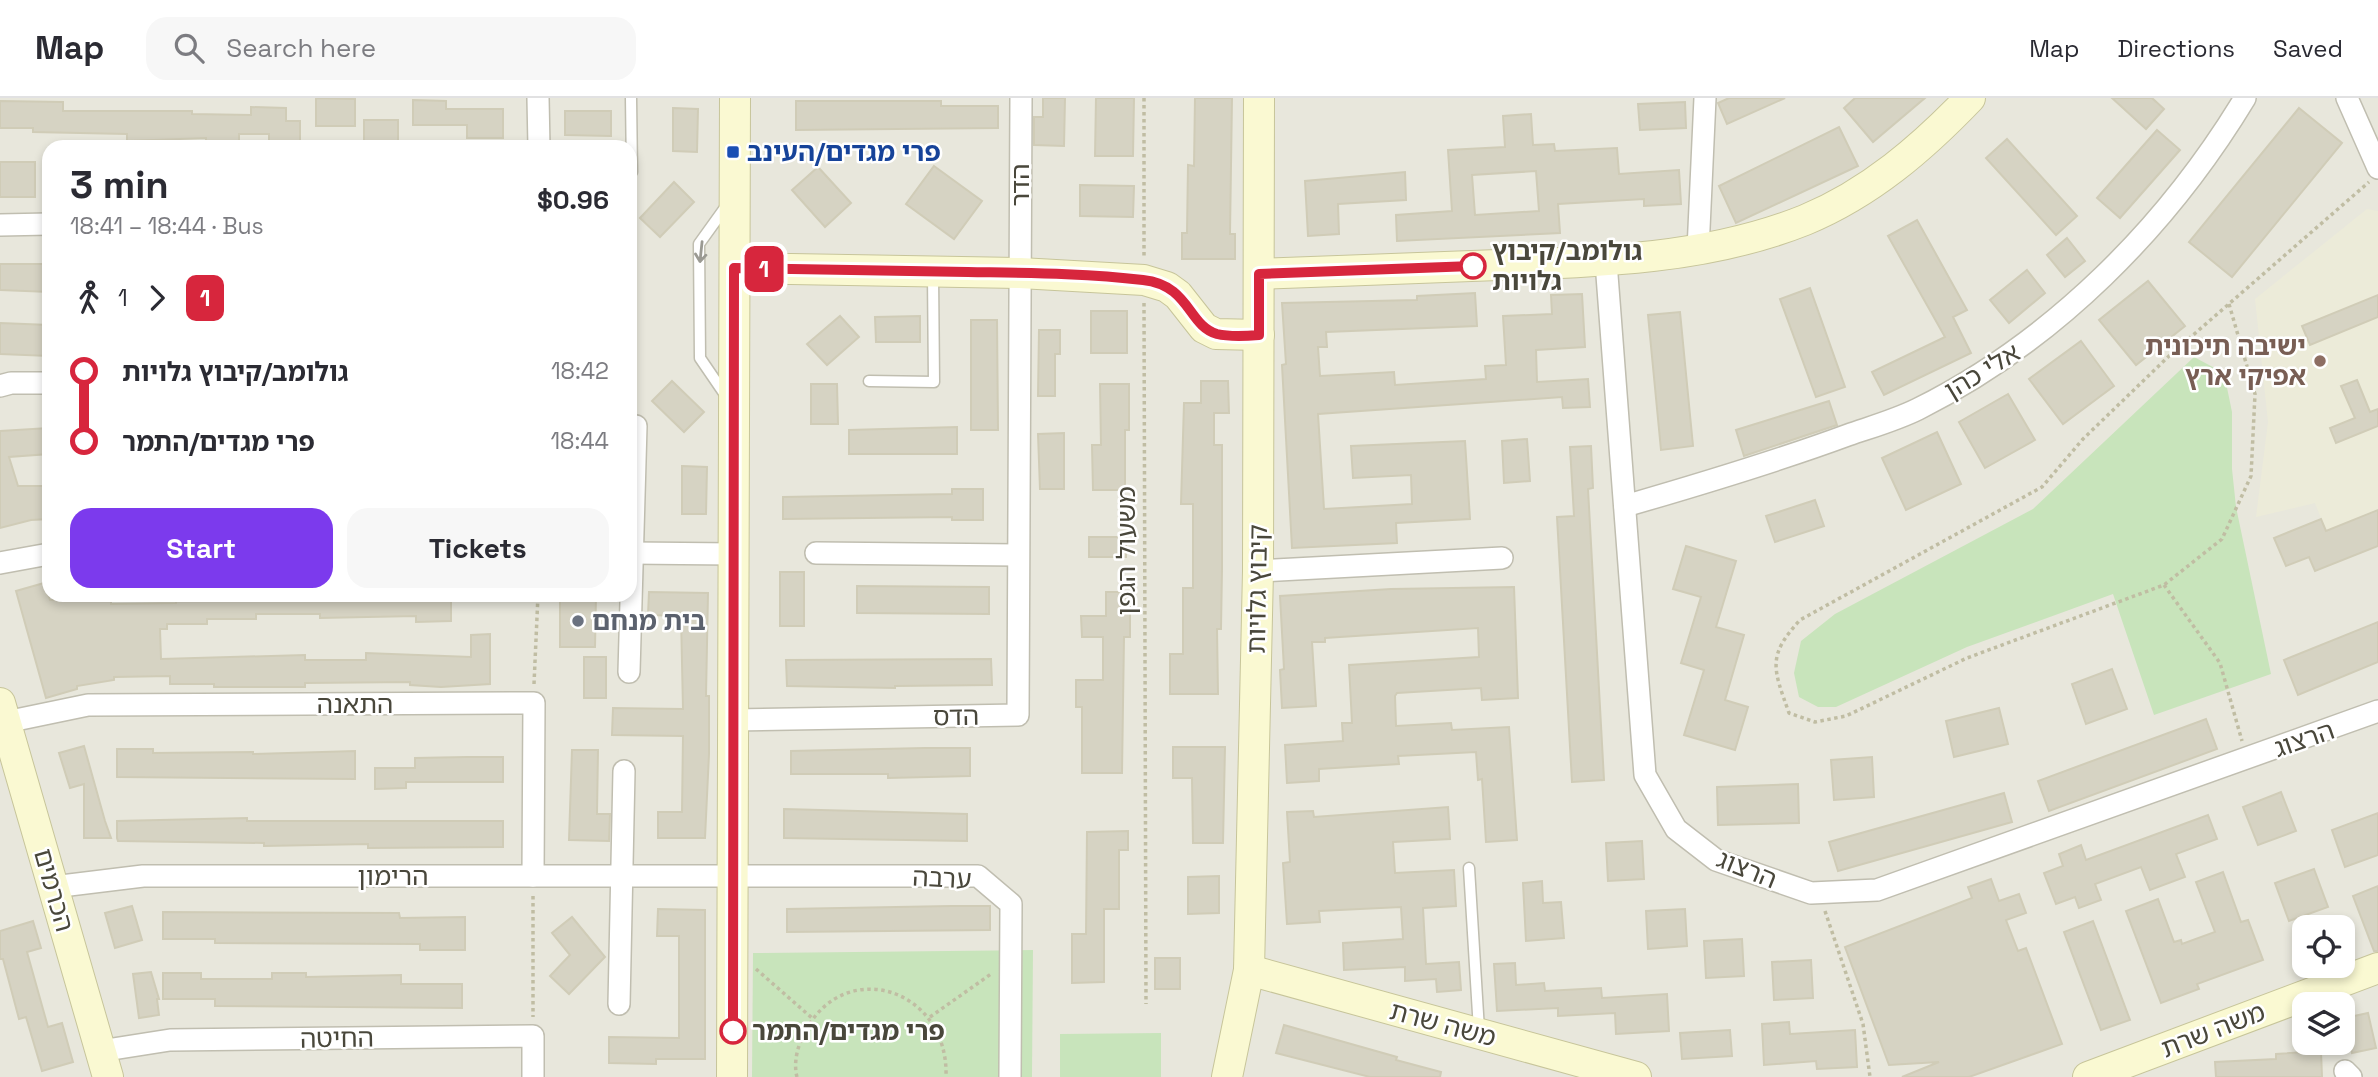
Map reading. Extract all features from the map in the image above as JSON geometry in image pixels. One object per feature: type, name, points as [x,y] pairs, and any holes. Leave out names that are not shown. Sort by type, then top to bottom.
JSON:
[{"type":"street","points":[[538,98],[539,140]]},
{"type":"street","points":[[733,1077],[735,98]]},
{"type":"street","name":"הדר","points":[[1020,273],[1021,98]]},
{"type":"street","name":"קיבוץ גלויות","points":[[1227,1077],[1249,970],[1258,571],[1259,98]]},
{"type":"street","points":[[1698,250],[1705,98]]},
{"type":"street","points":[[1259,274],[1606,262],[1698,250],[1754,238],[1807,219],[1867,187],[1925,145],[1970,98]]},
{"type":"street","name":"אלי כהן","points":[[1625,506],[1763,466],[1917,410],[2026,344],[2119,262],[2212,152],[2245,98]]},
{"type":"street","points":[[2347,98],[2378,168]]},
{"type":"street","points":[[0,225],[42,224]]},
{"type":"street","name":"הרצוג","points":[[1606,262],[1645,775],[1676,829],[1716,860],[1754,876],[1811,893],[1877,890],[2247,760],[2376,719]]},
{"type":"street","points":[[734,268],[1020,273],[1144,280],[1167,287],[1178,295],[1204,328],[1216,334],[1259,335]]},
{"type":"street","name":"הדס","points":[[733,720],[1018,715],[1020,273]]},
{"type":"street","points":[[0,386],[10,383],[42,383]]},
{"type":"street","points":[[637,553],[734,554]]},
{"type":"street","points":[[816,553],[1018,555]]},
{"type":"street","points":[[0,563],[42,555]]},
{"type":"street","points":[[1258,571],[1502,558]]},
{"type":"street","points":[[629,672],[630,602]]},
{"type":"street","points":[[533,876],[534,704]]},
{"type":"street","name":"התאנה","points":[[3,712],[88,705],[534,704]]},
{"type":"street","name":"הכרמים","points":[[3,712],[104,1064]]},
{"type":"street","points":[[619,1004],[624,771]]},
{"type":"street","name":"הרימון","points":[[53,887],[143,876],[733,876]]},
{"type":"street","name":"ערבה","points":[[733,876],[978,876],[1011,904],[1010,1077]]},
{"type":"street","name":"משה שרת","points":[[2088,1077],[2378,968]]},
{"type":"street","name":"משה שרת","points":[[1249,970],[1636,1077]]},
{"type":"street","points":[[533,1036],[533,1077]]},
{"type":"street","name":"החיטה","points":[[104,1064],[170,1040],[533,1036]]},
{"type":"lane","points":[[631,98],[632,140]]},
{"type":"lane","points":[[734,408],[700,358],[699,244],[735,194]]},
{"type":"lane","points":[[869,381],[934,382],[933,271]]},
{"type":"lane","points":[[1469,868],[1480,1034]]},
{"type":"path","name":"משעול הגפן","points":[[1144,98],[1146,1004]]},
{"type":"path","points":[[2229,304],[2255,394],[2251,476],[2222,539],[2164,585],[1967,658],[1846,716],[1815,722],[1789,713],[1776,677],[1779,643],[1800,620],[2042,486],[2083,439],[2169,356],[2378,174]]},
{"type":"path","points":[[2164,585],[2220,663],[2247,760]]},
{"type":"path","points":[[534,704],[538,602]]},
{"type":"path","points":[[533,876],[533,1036]]},
{"type":"path","points":[[1819,892],[1863,1024],[1870,1077]]},
{"type":"path","points":[[733,950],[812,1018]]},
{"type":"path","points":[[930,1017],[1011,959]]},
{"type":"path","points":[[797,1077],[799,1042],[812,1018],[829,1003],[849,993],[871,990],[903,997],[930,1017],[944,1046],[946,1077]]},
{"type":"shaded area","points":[[0,98],[2378,98],[2378,1077],[0,1077]]},
{"type":"shaded area","name":"ישיבה תיכונית אפיקי ארץ","points":[[2367,209],[2378,211],[2378,510],[2326,531],[2315,503],[2256,517],[2268,422],[2255,299]]},
{"type":"green space","points":[[2194,357],[2224,373],[2232,412],[2232,469],[2236,507],[2271,674],[2154,715],[2113,594],[1967,647],[1836,707],[1818,707],[1799,697],[1794,673],[1801,641],[1835,614],[2033,509]]},
{"type":"green space","points":[[1033,950],[1032,1077],[752,1077],[753,953]]},
{"type":"green space","points":[[1161,1033],[1161,1077],[1060,1077],[1060,1034]]},
{"type":"building","points":[[316,98],[355,99],[355,126],[316,126]]},
{"type":"building","points":[[1043,98],[1065,98],[1064,146],[1034,145],[1034,117],[1043,117]]},
{"type":"building","points":[[1096,98],[1134,98],[1133,156],[1095,156]]},
{"type":"building","points":[[1195,98],[1232,98],[1230,234],[1235,234],[1235,259],[1182,259],[1182,233],[1187,233],[1188,165],[1194,166]]},
{"type":"building","points":[[1729,98],[1785,98],[1727,124],[1718,103]]},
{"type":"building","points":[[1855,98],[1925,98],[1873,142],[1844,108]]},
{"type":"building","points":[[2112,98],[2152,98],[2164,109],[2146,129]]},
{"type":"building","points":[[413,100],[446,101],[446,109],[503,109],[503,138],[467,138],[467,125],[413,125]]},
{"type":"building","points":[[0,101],[63,102],[63,111],[192,111],[192,114],[251,115],[251,107],[286,108],[286,121],[300,121],[300,140],[269,140],[269,134],[239,134],[239,140],[127,140],[127,134],[33,132],[33,128],[0,128]]},
{"type":"building","points":[[796,101],[941,101],[941,106],[998,106],[998,128],[796,130]]},
{"type":"building","points":[[1685,102],[1686,128],[1640,130],[1638,104]]},
{"type":"building","points":[[673,108],[698,109],[697,152],[673,151]]},
{"type":"building","points":[[2299,108],[2342,143],[2232,277],[2189,242]]},
{"type":"building","points":[[565,111],[611,111],[611,136],[565,135]]},
{"type":"building","points":[[1531,114],[1533,145],[1554,144],[1555,151],[1617,148],[1619,174],[1679,170],[1681,204],[1644,206],[1644,199],[1558,204],[1560,233],[1397,241],[1396,215],[1452,211],[1448,150],[1505,147],[1503,116]],"holes":[[[1536,171],[1539,211],[1475,215],[1472,175]]]},
{"type":"building","points":[[364,120],[398,120],[398,140],[364,140]]},
{"type":"building","points":[[1839,127],[1858,166],[1736,223],[1719,186]]},
{"type":"building","points":[[2157,130],[2180,150],[2120,218],[2097,198]]},
{"type":"building","points":[[2007,139],[2077,216],[2056,235],[1986,158]]},
{"type":"building","points":[[0,162],[35,162],[35,197],[0,197]]},
{"type":"building","points":[[934,166],[982,201],[954,239],[906,204]]},
{"type":"building","points":[[818,167],[851,203],[825,227],[792,190]]},
{"type":"building","points":[[1405,172],[1406,200],[1338,204],[1339,234],[1308,236],[1305,181]]},
{"type":"building","points":[[674,182],[694,202],[660,237],[640,218]]},
{"type":"building","points":[[1080,185],[1134,186],[1133,217],[1080,216]]},
{"type":"building","points":[[1917,220],[1967,310],[1953,317],[1971,353],[1884,395],[1872,372],[1945,337],[1888,236]]},
{"type":"building","points":[[2067,238],[2085,261],[2065,277],[2047,255]]},
{"type":"building","points":[[0,264],[42,264],[42,292],[0,290]]},
{"type":"building","points":[[2027,270],[2045,293],[2009,323],[1990,300]]},
{"type":"building","points":[[2148,281],[2185,326],[2136,365],[2099,320]]},
{"type":"building","points":[[1810,288],[1845,387],[1816,397],[1780,299]]},
{"type":"building","points":[[1475,293],[1477,326],[1326,332],[1327,347],[1318,347],[1320,376],[1394,372],[1395,385],[1486,379],[1485,366],[1506,365],[1503,316],[1552,314],[1551,295],[1582,294],[1585,347],[1536,350],[1537,382],[1588,379],[1590,407],[1563,408],[1562,397],[1318,414],[1324,509],[1412,504],[1411,475],[1353,478],[1351,446],[1465,441],[1470,519],[1396,523],[1397,543],[1292,548],[1282,365],[1286,364],[1282,303],[1417,300],[1417,296]]},
{"type":"building","points":[[2378,295],[2378,317],[2310,345],[2302,326]]},
{"type":"building","points":[[1091,311],[1127,311],[1127,353],[1091,353]]},
{"type":"building","points":[[1680,312],[1693,446],[1661,450],[1648,315]]},
{"type":"building","points":[[840,316],[859,337],[827,365],[807,344]]},
{"type":"building","points":[[920,316],[920,342],[876,342],[875,317]]},
{"type":"building","points":[[971,320],[997,320],[998,430],[971,430]]},
{"type":"building","points":[[0,323],[42,325],[42,356],[0,354]]},
{"type":"building","points":[[1039,330],[1060,330],[1060,354],[1055,354],[1055,396],[1038,396]]},
{"type":"building","points":[[2081,341],[2114,386],[2063,424],[2029,379]]},
{"type":"building","points":[[2357,380],[2370,412],[2378,409],[2378,426],[2336,443],[2330,428],[2355,418],[2341,386]]},
{"type":"building","points":[[672,381],[704,412],[684,432],[652,401]]},
{"type":"building","points":[[1201,381],[1228,381],[1229,413],[1214,413],[1214,445],[1222,445],[1218,694],[1170,694],[1170,654],[1183,654],[1183,588],[1193,588],[1193,504],[1181,504],[1184,403],[1201,403]]},
{"type":"building","points":[[811,384],[837,384],[838,424],[811,424]]},
{"type":"building","points":[[1100,384],[1129,384],[1129,430],[1125,430],[1125,490],[1093,490],[1092,445],[1101,445]]},
{"type":"building","points":[[2008,394],[2035,440],[1985,468],[1959,422]]},
{"type":"building","points":[[1829,401],[1837,425],[1744,456],[1736,430]]},
{"type":"building","points":[[957,427],[957,454],[849,454],[849,430]]},
{"type":"building","points":[[42,428],[42,455],[9,457],[18,486],[42,486],[42,519],[0,528],[0,431]]},
{"type":"building","points":[[1937,432],[1961,484],[1906,510],[1882,458]]},
{"type":"building","points":[[1064,433],[1064,489],[1040,489],[1038,434]]},
{"type":"building","points":[[1527,439],[1530,481],[1504,483],[1502,441]]},
{"type":"building","points":[[1591,446],[1593,488],[1588,489],[1604,780],[1572,782],[1557,517],[1574,516],[1570,447]]},
{"type":"building","points":[[682,466],[707,467],[706,514],[682,514]]},
{"type":"building","points":[[952,489],[983,489],[983,520],[952,520],[952,517],[783,519],[783,497],[952,494]]},
{"type":"building","points":[[1815,500],[1824,526],[1775,542],[1766,516]]},
{"type":"building","points":[[2378,510],[2378,546],[2315,571],[2309,557],[2286,566],[2274,538],[2321,519],[2326,531]]},
{"type":"building","points":[[1089,537],[1126,537],[1126,557],[1089,557]]},
{"type":"building","points":[[1686,546],[1736,561],[1716,627],[1744,635],[1725,700],[1748,707],[1735,750],[1684,735],[1704,670],[1681,663],[1701,597],[1673,589]]},
{"type":"building","points":[[780,572],[804,572],[804,626],[780,626]]},
{"type":"building","points":[[42,584],[42,602],[111,604],[451,602],[451,621],[416,622],[416,616],[320,618],[320,614],[256,614],[256,619],[207,619],[207,624],[167,624],[167,629],[160,629],[161,659],[305,655],[305,660],[366,660],[366,653],[471,657],[471,635],[490,634],[490,684],[441,687],[410,685],[410,682],[305,683],[305,687],[214,687],[214,684],[170,684],[170,676],[114,677],[114,680],[77,686],[77,689],[46,698],[16,591]]},
{"type":"building","points":[[857,586],[989,587],[989,614],[857,613]]},
{"type":"building","points":[[1514,587],[1518,698],[1482,700],[1481,688],[1397,693],[1395,696],[1396,726],[1451,723],[1452,730],[1509,727],[1517,840],[1486,842],[1482,779],[1478,780],[1476,752],[1398,756],[1399,764],[1319,769],[1319,781],[1287,783],[1285,745],[1343,741],[1342,723],[1352,723],[1349,665],[1479,657],[1478,628],[1325,638],[1325,642],[1312,642],[1316,706],[1282,708],[1280,670],[1284,669],[1280,596],[1391,589]]},
{"type":"building","points":[[649,592],[708,593],[706,696],[709,696],[709,754],[705,838],[658,838],[658,812],[682,812],[683,736],[612,735],[613,708],[683,709],[681,616],[648,615]]},
{"type":"building","points":[[1106,592],[1130,592],[1130,637],[1124,637],[1122,773],[1082,773],[1082,707],[1076,707],[1076,680],[1103,680],[1103,637],[1082,637],[1081,616],[1106,616]]},
{"type":"building","name":"בית מנחם","points":[[560,602],[596,602],[595,647],[560,647]]},
{"type":"building","points":[[2378,622],[2378,662],[2298,695],[2284,660]]},
{"type":"building","points":[[584,657],[606,657],[606,698],[584,698]]},
{"type":"building","points":[[991,659],[992,685],[895,688],[787,686],[786,660]]},
{"type":"building","points":[[2112,669],[2127,709],[2086,724],[2072,684]]},
{"type":"building","points":[[1999,708],[2008,744],[1954,757],[1946,721]]},
{"type":"building","points":[[2206,719],[2217,749],[2049,811],[2038,781]]},
{"type":"building","points":[[84,746],[111,838],[84,838],[84,784],[70,788],[59,753]]},
{"type":"building","points":[[1173,747],[1225,747],[1223,843],[1193,843],[1192,778],[1173,778]]},
{"type":"building","points":[[970,748],[970,776],[888,778],[888,774],[791,774],[791,751]]},
{"type":"building","points":[[117,749],[153,749],[153,753],[253,754],[355,751],[355,779],[117,777]]},
{"type":"building","points":[[572,750],[598,750],[597,814],[610,814],[609,841],[569,840]]},
{"type":"building","points":[[503,757],[503,782],[406,782],[406,788],[375,789],[375,768],[415,768],[415,758]]},
{"type":"building","points":[[1872,757],[1874,797],[1834,800],[1831,760]]},
{"type":"building","points":[[1798,784],[1799,823],[1718,825],[1717,787]]},
{"type":"building","points":[[2281,792],[2296,831],[2258,845],[2243,807]]},
{"type":"building","points":[[2004,793],[2012,822],[1838,871],[1829,842]]},
{"type":"building","points":[[1448,807],[1450,839],[1393,842],[1395,873],[1454,870],[1456,906],[1423,908],[1426,964],[1459,962],[1461,990],[1437,992],[1436,979],[1405,981],[1405,967],[1344,970],[1343,943],[1403,939],[1401,907],[1319,911],[1320,922],[1287,924],[1283,863],[1290,862],[1287,812],[1313,811],[1314,817]]},
{"type":"building","points":[[784,809],[967,814],[967,841],[784,838]]},
{"type":"building","points":[[2378,813],[2378,855],[2345,867],[2332,830]]},
{"type":"building","points":[[2208,815],[2217,839],[2176,854],[2185,877],[2150,890],[2141,867],[2095,884],[2101,900],[2079,908],[2075,897],[2056,904],[2044,873],[2063,866],[2059,854],[2081,845],[2086,860]]},
{"type":"building","points":[[247,818],[247,821],[503,821],[503,847],[368,848],[368,844],[264,846],[264,843],[118,841],[117,838],[117,821]]},
{"type":"building","points":[[1128,831],[1128,850],[1119,850],[1119,909],[1104,909],[1104,982],[1072,983],[1072,934],[1086,934],[1087,832]]},
{"type":"building","points":[[1642,841],[1644,879],[1608,881],[1606,843]]},
{"type":"building","points":[[2314,869],[2328,907],[2306,915],[2292,915],[2292,920],[2289,921],[2275,883]]},
{"type":"building","points":[[2223,872],[2241,922],[2248,920],[2263,960],[2197,984],[2199,989],[2161,1003],[2126,911],[2158,899],[2174,942],[2181,940],[2182,944],[2215,932],[2196,882]]},
{"type":"building","points":[[1219,876],[1219,913],[1188,914],[1188,877]]},
{"type":"building","points":[[1991,879],[1999,901],[2019,894],[2026,913],[2006,920],[2018,951],[2026,948],[2062,1044],[1969,1077],[1902,1077],[1939,1062],[1889,1065],[1845,947],[1972,898],[1968,887]]},
{"type":"building","points":[[1542,881],[1543,903],[1561,902],[1564,938],[1526,941],[1523,883]]},
{"type":"building","points":[[2378,886],[2378,951],[2374,951],[2353,896]]},
{"type":"building","points":[[132,906],[142,940],[115,948],[105,913]]},
{"type":"building","points":[[990,906],[990,930],[787,932],[787,909]]},
{"type":"building","points":[[658,909],[705,910],[705,1059],[656,1059],[656,1064],[609,1063],[609,1037],[679,1038],[679,936],[657,936]]},
{"type":"building","points":[[1685,909],[1687,946],[1648,949],[1646,911]]},
{"type":"building","points":[[163,912],[399,913],[400,918],[465,917],[465,950],[420,950],[420,944],[215,943],[215,939],[163,939]]},
{"type":"building","points":[[572,917],[605,957],[569,994],[550,976],[570,955],[552,933]]},
{"type":"building","points":[[33,921],[41,948],[27,952],[48,1027],[62,1023],[73,1062],[42,1071],[26,1017],[19,1019],[3,959],[0,959],[0,931]]},
{"type":"building","points":[[2093,921],[2130,1020],[2101,1030],[2064,932]]},
{"type":"building","points":[[1742,939],[1744,976],[1706,978],[1704,941]]},
{"type":"building","points":[[1155,958],[1180,958],[1180,989],[1155,989]]},
{"type":"building","points":[[1811,960],[1813,998],[1774,1000],[1772,962]]},
{"type":"building","points":[[1515,963],[1516,985],[1544,983],[1545,991],[1601,988],[1602,998],[1667,994],[1669,1031],[1616,1034],[1615,1013],[1558,1016],[1558,1008],[1497,1011],[1494,964]]},
{"type":"building","points":[[151,972],[159,999],[159,1015],[139,1018],[133,974]]},
{"type":"building","points":[[163,973],[201,973],[201,979],[272,979],[272,973],[306,973],[306,977],[401,975],[401,984],[462,984],[462,1008],[215,1006],[215,999],[163,999]]},
{"type":"building","points":[[2368,1013],[2376,1048],[2355,1052],[2355,1016]]},
{"type":"building","points":[[1789,1022],[1790,1034],[1855,1030],[1857,1067],[1817,1069],[1816,1061],[1764,1065],[1762,1024]]},
{"type":"building","points":[[1284,1025],[1397,1057],[1396,1060],[1441,1072],[1440,1077],[1370,1077],[1276,1053]]},
{"type":"building","points":[[1730,1030],[1732,1056],[1682,1059],[1680,1033]]},
{"type":"building","points":[[2276,1054],[2321,1055],[2322,1077],[2216,1077],[2215,1062],[2276,1059]]},
{"type":"bus line","name":"1","points":[[733,1031],[734,268],[1020,273],[1144,280],[1156,282],[1178,295],[1187,303],[1204,328],[1216,334],[1239,336],[1259,335],[1259,274],[1473,266]]},
{"type":"place","name":"פרי מגדים/העינב","points":[[733,152]]},
{"type":"place","name":"גולומב/קיבוץ גלויות","points":[[1473,266]]},
{"type":"place","name":"ישיבה תיכונית אפיקי ארץ","points":[[2320,361]]},
{"type":"place","name":"בית מנחם","points":[[578,621]]},
{"type":"place","name":"פרי מגדים/התמר","points":[[733,1031]]}]
